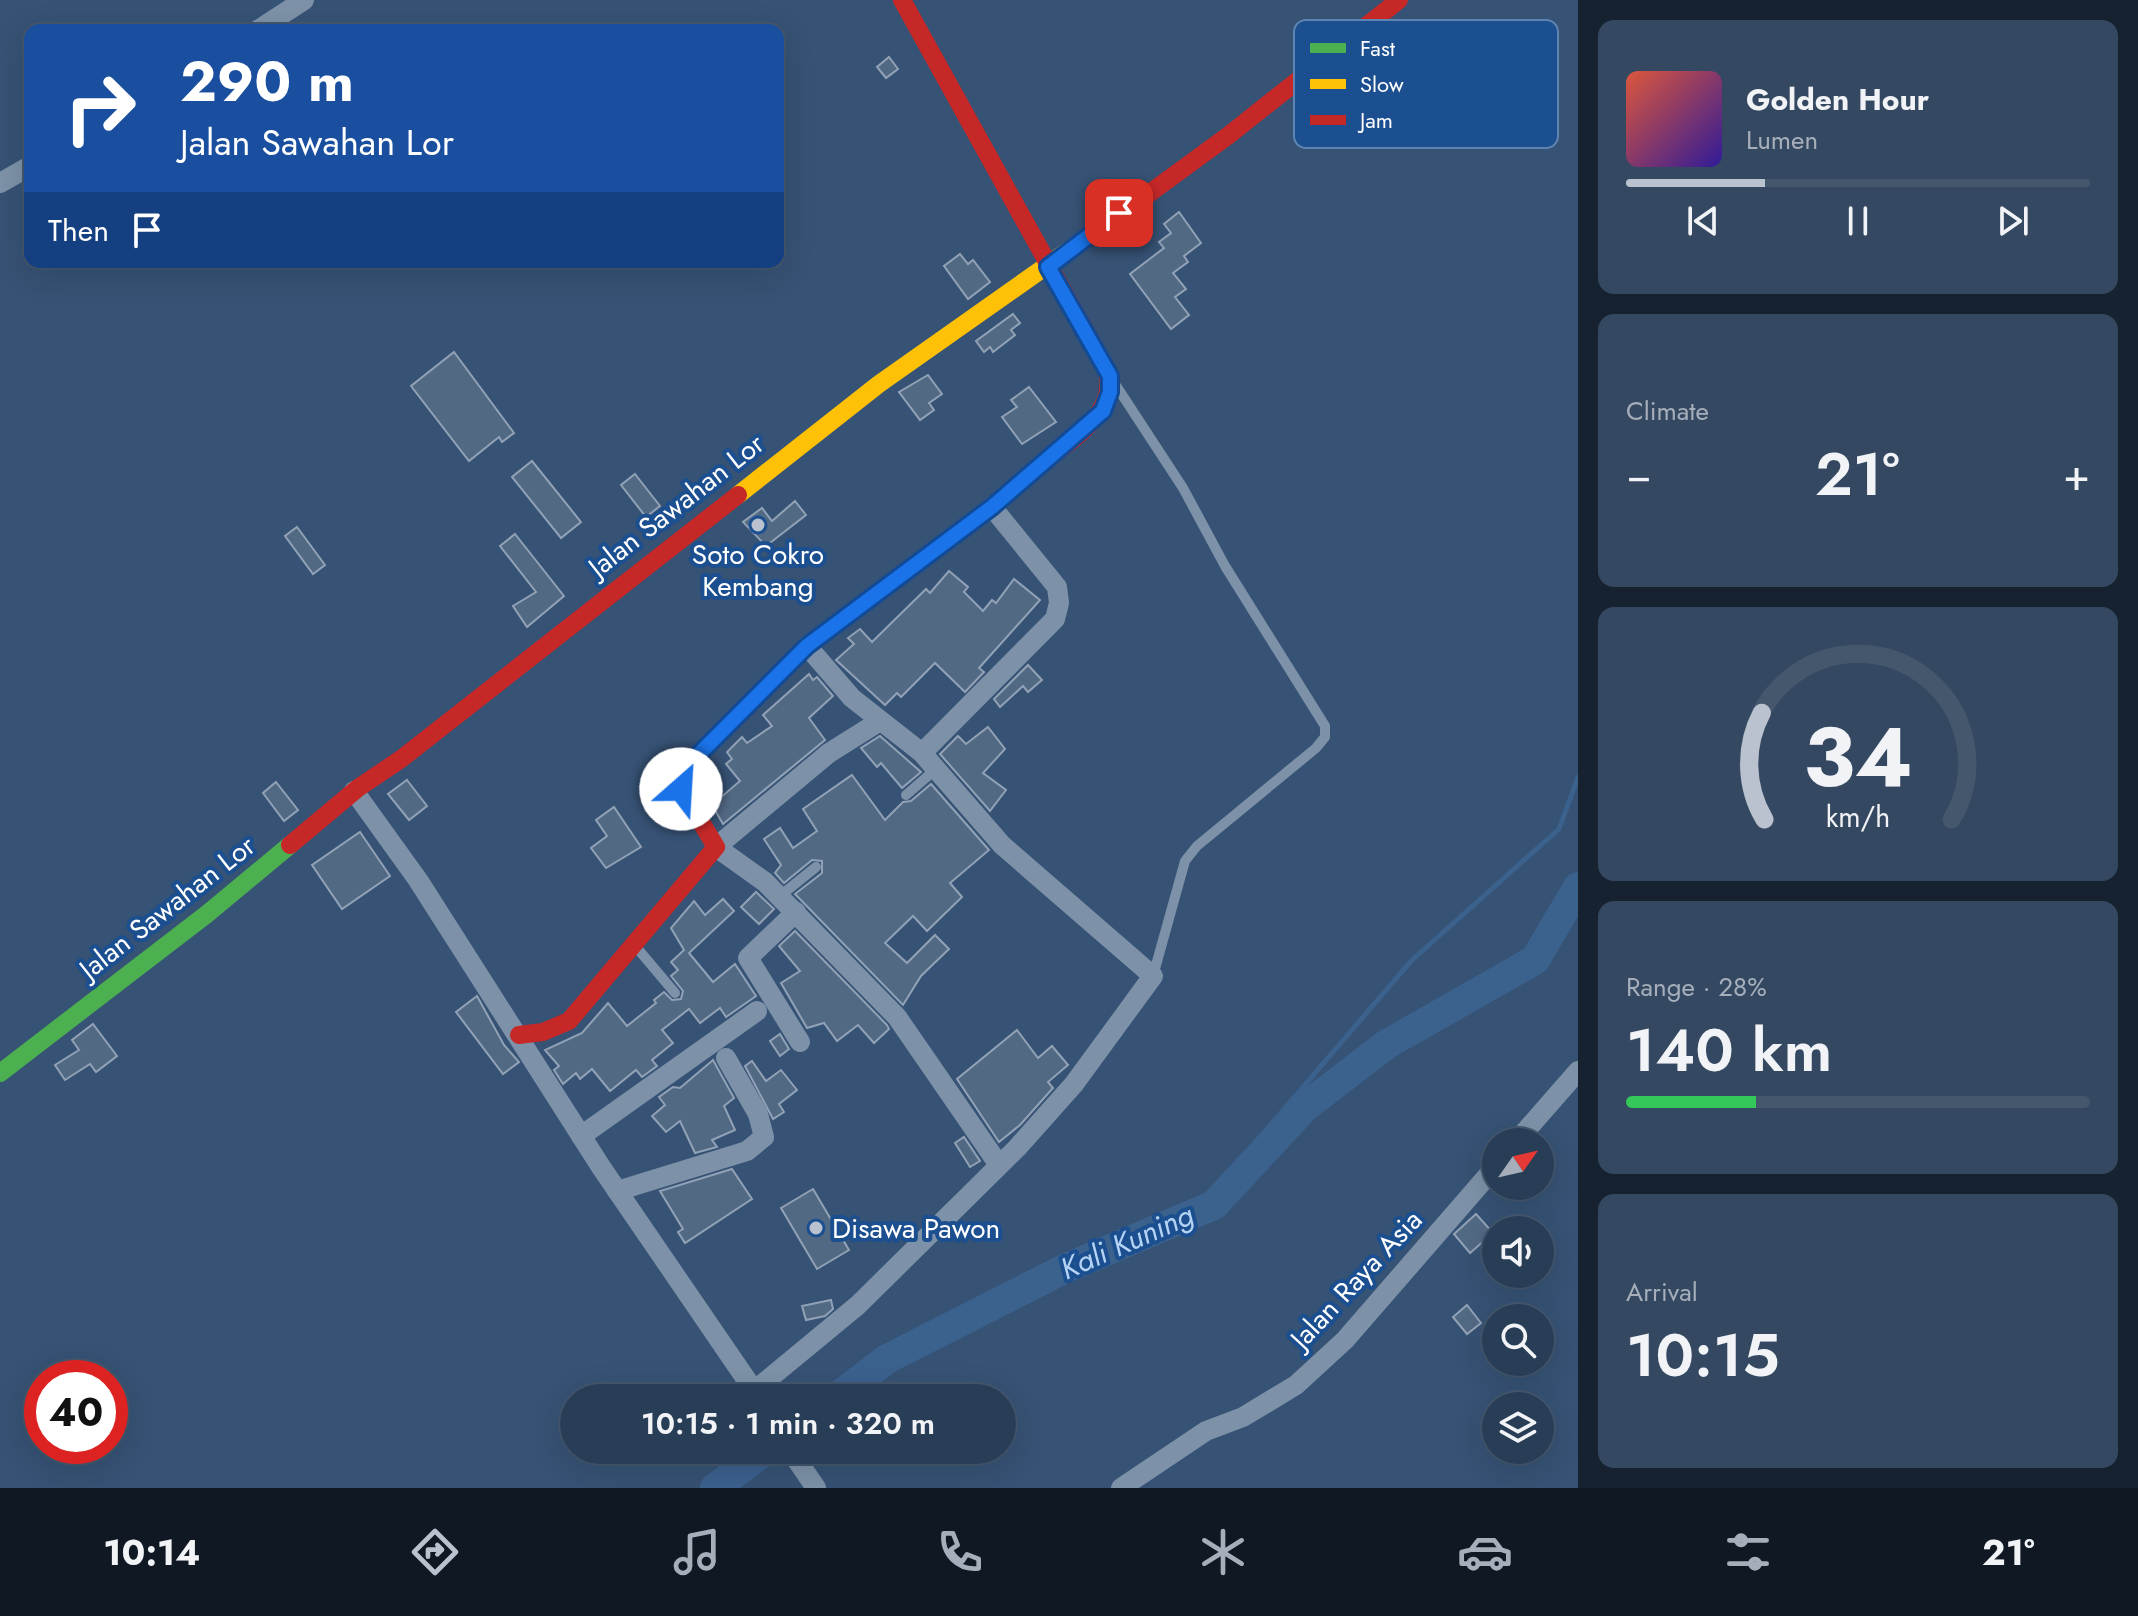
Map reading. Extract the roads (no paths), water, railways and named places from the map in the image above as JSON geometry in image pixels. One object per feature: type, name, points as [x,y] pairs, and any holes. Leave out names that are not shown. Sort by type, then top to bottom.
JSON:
[{"type":"main road","points":[[519,1035],[543,1032],[569,1021],[716,847],[681,789],[683,770],[807,646],[992,507],[1103,411],[1110,392],[1110,376],[902,0]]},
{"type":"main road","name":"Jalan Sawahan Lor","points":[[1374,20],[1399,0]]},
{"type":"main road","name":"Jalan Sawahan Lor","points":[[0,1073],[207,914],[354,791],[401,759],[866,393],[1048,267],[1229,135],[1294,83]]},
{"type":"street","points":[[267,24],[304,0]]},
{"type":"street","points":[[0,183],[24,169]]},
{"type":"street","points":[[929,761],[1055,619],[1059,603],[1050,575],[992,507]]},
{"type":"street","points":[[767,1384],[858,1305],[999,1165],[1074,1084],[1153,976],[1002,845],[929,761],[852,698],[807,646]]},
{"type":"street","points":[[880,721],[829,753],[716,847],[780,896],[897,1017],[999,1165]]},
{"type":"street","points":[[354,791],[418,880],[617,1191],[749,1384]]},
{"type":"street","points":[[796,912],[748,958],[800,1042]]},
{"type":"street","points":[[581,1136],[757,1011]]},
{"type":"street","points":[[617,1191],[747,1151],[764,1137],[758,1114],[726,1058]]},
{"type":"street","points":[[1528,1128],[1578,1071]]},
{"type":"street","name":"Jalan Raya Asia","points":[[1121,1488],[1206,1431],[1243,1417],[1296,1385],[1345,1340],[1482,1182]]},
{"type":"street","points":[[800,1464],[815,1488]]},
{"type":"lane","points":[[1110,376],[1183,488],[1225,566],[1325,726],[1325,737],[1316,748],[1197,846],[1185,861],[1153,976]]},
{"type":"lane","points":[[906,795],[929,761]]},
{"type":"lane","points":[[780,896],[816,867]]},
{"type":"lane","points":[[633,943],[675,993]]},
{"type":"waterway","points":[[1196,1204],[1208,1198],[1411,961],[1559,829],[1578,777]]},
{"type":"waterway","name":"Kali Kuning","points":[[854,1384],[887,1359],[1064,1269],[1214,1205],[1305,1107],[1387,1044],[1535,960],[1578,887]]},
{"type":"waterway","name":"Kali Kuning","points":[[715,1488],[747,1464]]},
{"type":"place","name":"Soto Cokro Kembang","points":[[758,525]]},
{"type":"place","name":"Disawa Pawon","points":[[816,1228]]}]
